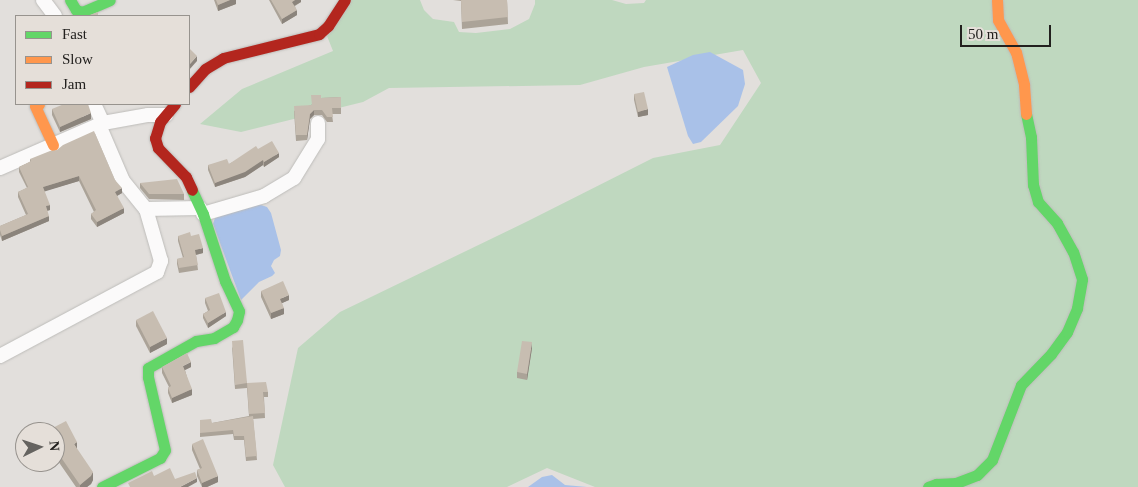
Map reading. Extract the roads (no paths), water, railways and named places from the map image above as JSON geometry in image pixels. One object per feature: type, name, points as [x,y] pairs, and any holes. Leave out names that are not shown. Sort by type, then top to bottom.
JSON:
[{"type":"street","points":[[70,0],[76,10],[82,12],[110,0]]},
{"type":"street","points":[[190,86],[205,69],[223,58],[319,34],[328,26],[345,0]]},
{"type":"street","points":[[928,487],[936,484],[956,483],[977,475],[992,460],[1021,385],[1051,354],[1067,332],[1077,308],[1082,279],[1073,252],[1057,223],[1038,202],[1033,185],[1031,138],[1025,108],[1024,85],[1016,52],[998,20],[997,0]]},
{"type":"street","points":[[45,1],[54,15]]},
{"type":"street","points":[[37,105],[35,106],[53,145]]},
{"type":"street","points":[[0,356],[156,272],[161,261],[146,209],[124,181],[94,105]]},
{"type":"street","points":[[102,487],[160,458],[165,450],[148,377],[148,368],[196,342],[214,338],[233,327],[239,311],[225,281],[202,211],[186,177],[158,148],[155,138],[160,122],[174,105]]},
{"type":"street","points":[[0,168],[101,124],[148,115],[166,115]]},
{"type":"street","points":[[146,209],[202,211],[264,196],[284,186],[294,178],[318,139],[318,123]]},
{"type":"water","points":[[710,52],[743,70],[745,84],[738,106],[701,142],[693,144],[688,136],[667,67],[693,55]]},
{"type":"water","points":[[258,204],[267,207],[271,213],[281,250],[280,256],[274,260],[271,266],[275,273],[259,282],[241,300],[213,224],[215,218],[222,214]]},
{"type":"water","points":[[552,475],[565,485],[587,487],[528,487],[542,477]]}]
